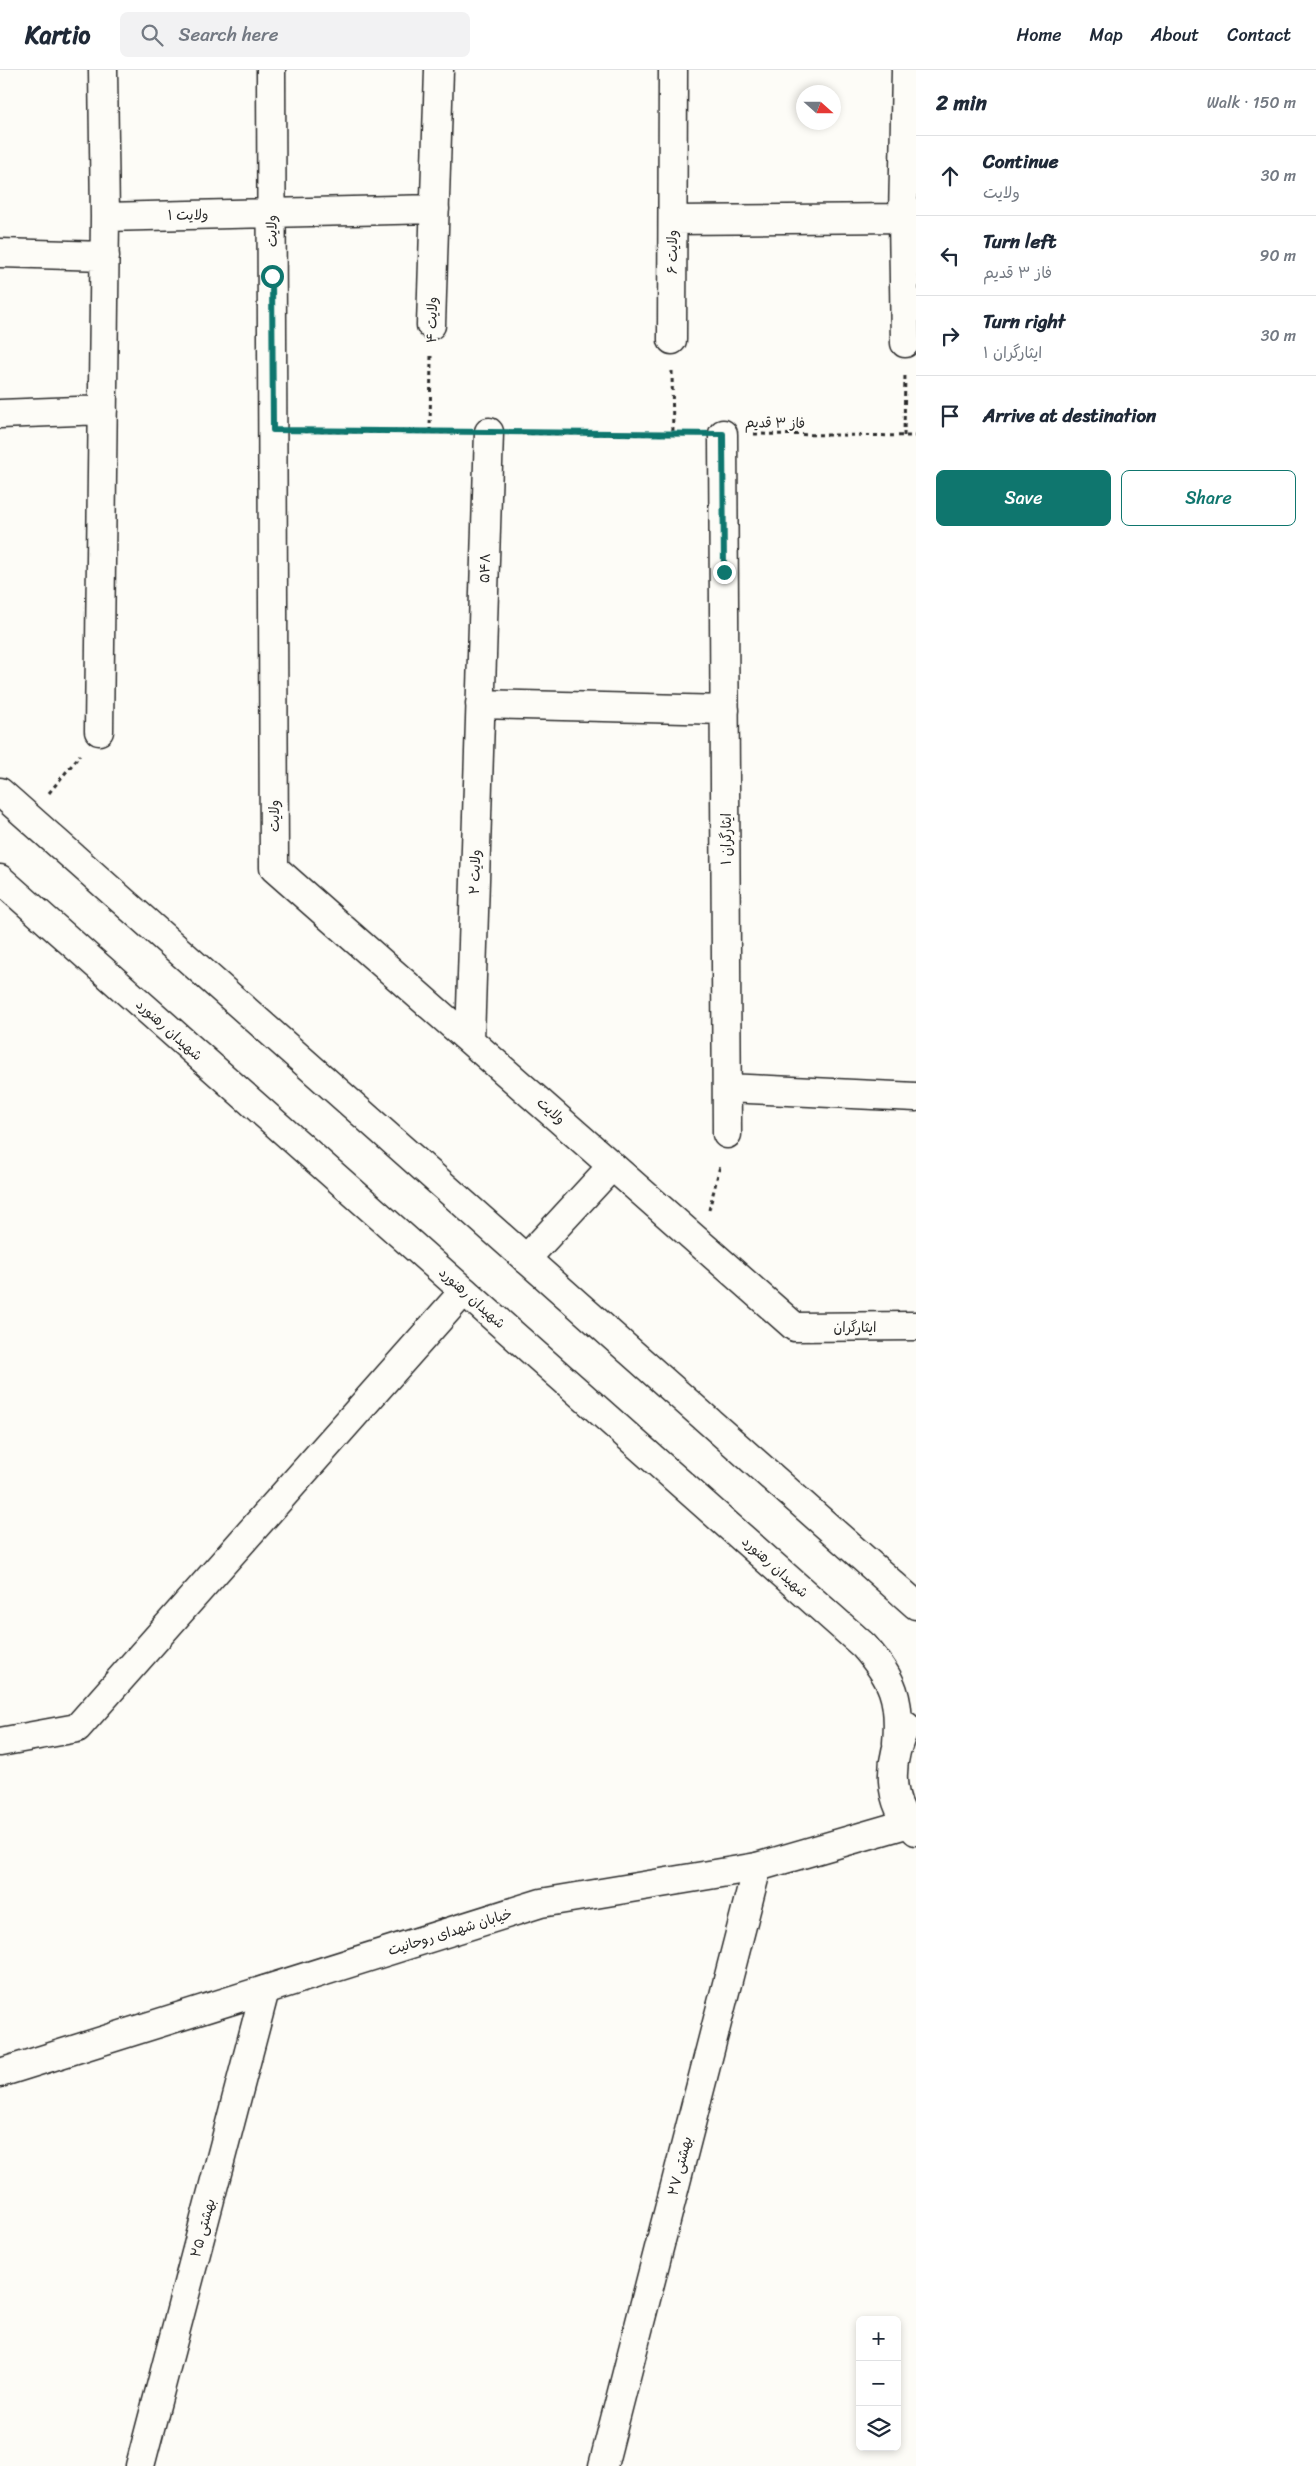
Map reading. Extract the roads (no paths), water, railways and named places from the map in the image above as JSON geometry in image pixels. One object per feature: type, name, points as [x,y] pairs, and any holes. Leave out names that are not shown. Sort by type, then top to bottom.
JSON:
[{"type":"street","points":[[99,731],[105,256],[103,70]]},
{"type":"street","name":"ولایت","points":[[271,70],[274,868],[795,1327]]},
{"type":"street","name":"ولایت ۴","points":[[431,325],[438,70]]},
{"type":"street","name":"ولایت ۶","points":[[672,340],[673,70]]},
{"type":"street","points":[[906,70],[903,218],[906,343]]},
{"type":"street","points":[[271,214],[435,209]]},
{"type":"street","name":"ولایت ۱","points":[[105,216],[271,214]]},
{"type":"street","points":[[672,220],[903,218]]},
{"type":"street","points":[[0,252],[105,256]]},
{"type":"street","points":[[0,414],[103,410]]},
{"type":"street","name":"۵۴۸","points":[[480,704],[489,432]]},
{"type":"street","name":"ایثارگران ۱","points":[[723,434],[727,1134]]},
{"type":"street","points":[[480,704],[725,710]]},
{"type":"street","name":"ولایت ۲","points":[[470,1040],[480,704]]},
{"type":"street","points":[[0,792],[916,1605]]},
{"type":"street","name":"شهیدان رهنورد","points":[[0,879],[864,1646],[882,1666],[894,1690],[899,1716],[897,1743]]},
{"type":"street","points":[[727,1088],[916,1097]]},
{"type":"street","points":[[526,1259],[612,1166]]},
{"type":"street","points":[[0,1742],[77,1728],[464,1291]]},
{"type":"street","name":"ایثارگران","points":[[795,1327],[916,1326]]},
{"type":"street","points":[[912,1827],[900,1809],[893,1787],[892,1765],[897,1743],[907,1724],[916,1714]]},
{"type":"street","name":"خیابان شهدای روحانیت","points":[[0,2073],[541,1904],[757,1867],[912,1827]]},
{"type":"street","name":"بهشتی ۲۷","points":[[603,2466],[757,1867]]},
{"type":"street","name":"بهشتی ۲۵","points":[[140,2466],[265,1990]]}]
